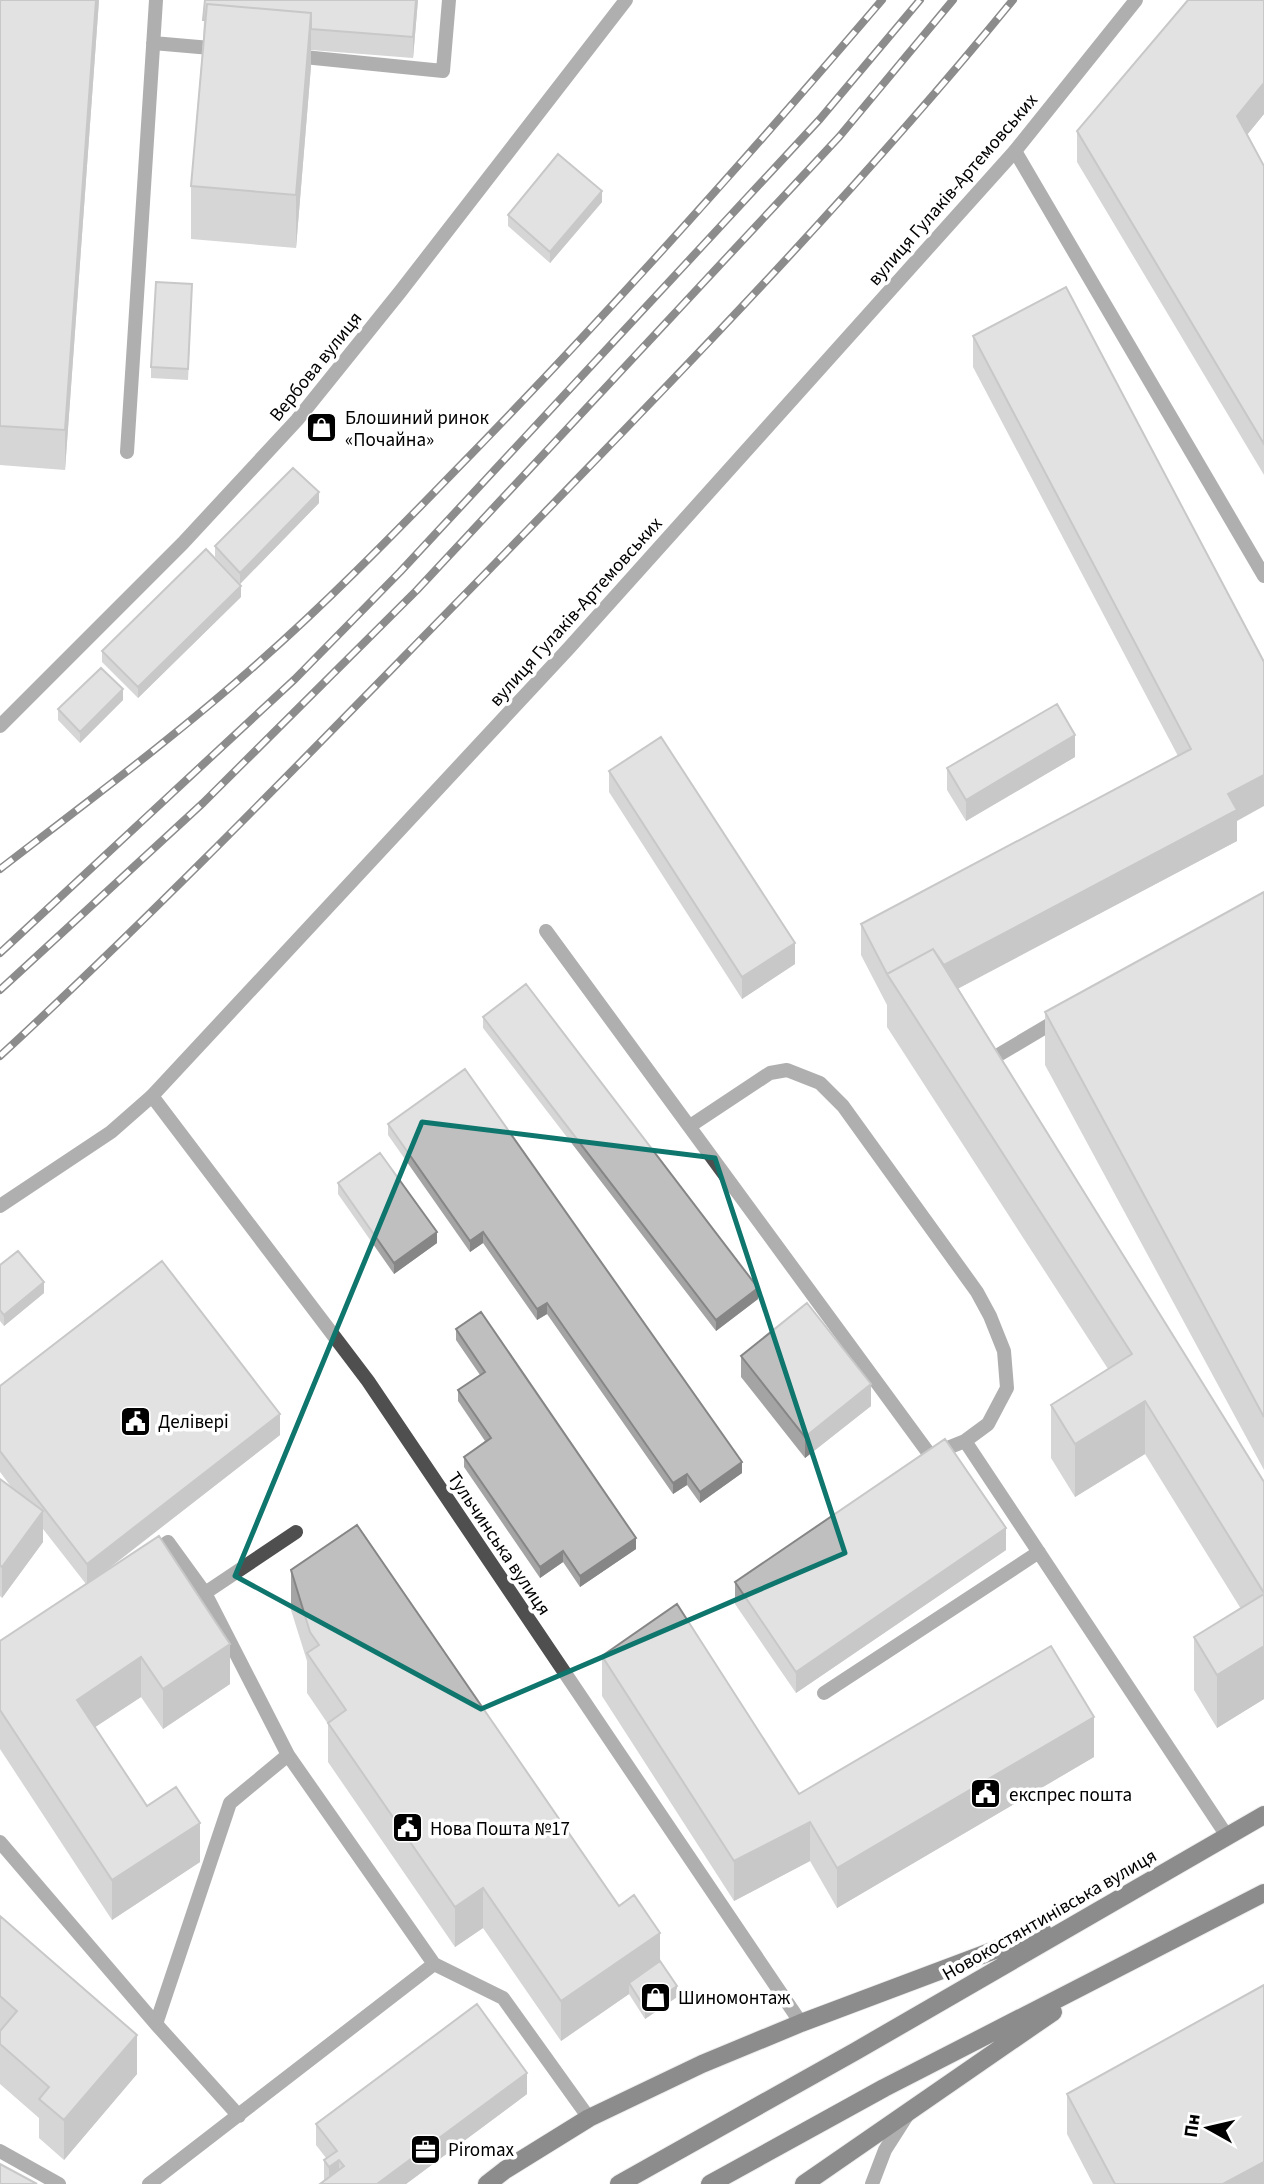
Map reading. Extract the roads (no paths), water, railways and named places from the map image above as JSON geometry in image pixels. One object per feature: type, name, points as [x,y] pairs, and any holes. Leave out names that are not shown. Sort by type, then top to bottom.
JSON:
[{"type":"main road","name":"Новокостянтинівська вулиця","points":[[619,2184],[856,2051],[1264,1815]]},
{"type":"main road","points":[[710,2184],[884,2088],[1264,1893]]},
{"type":"main road","points":[[487,2184],[589,2118],[702,2064],[801,2023],[1091,1914]]},
{"type":"main road","points":[[804,2184],[1113,1970]]},
{"type":"street","points":[[127,452],[156,0]]},
{"type":"street","points":[[278,55],[443,71],[449,0]]},
{"type":"street","name":"Вербова вулиця","points":[[0,726],[183,543],[297,420],[401,292],[626,0]]},
{"type":"street","name":"вулиця Гулаків-Артемовських","points":[[0,1206],[111,1132],[152,1096],[569,648],[1015,151],[1136,0]]},
{"type":"street","points":[[153,43],[236,51]]},
{"type":"street","points":[[1015,151],[1264,576]]},
{"type":"street","points":[[546,930],[930,1455],[965,1441],[988,1424],[1007,1388],[1004,1351],[990,1316],[977,1292],[844,1106],[820,1083],[787,1070],[770,1073],[690,1126]]},
{"type":"street","points":[[1000,1054],[1072,1012]]},
{"type":"street","name":"Тульчинська вулиця","points":[[152,1096],[368,1381],[801,2023]]},
{"type":"street","points":[[965,1441],[1227,1836]]},
{"type":"street","points":[[205,1593],[296,1532]]},
{"type":"street","points":[[134,1564],[168,1542],[205,1593],[288,1755],[435,1964],[503,1998],[589,2118]]},
{"type":"street","points":[[824,1693],[1039,1552]]},
{"type":"street","points":[[156,2024],[230,1803],[288,1755]]},
{"type":"street","points":[[0,1842],[239,2116]]},
{"type":"street","points":[[149,2184],[435,1964]]},
{"type":"street","points":[[872,2184],[885,2150],[911,2110]]},
{"type":"street","points":[[0,2151],[59,2184]]},
{"type":"railway","points":[[0,869],[195,717],[283,641],[356,571],[616,301],[724,182],[882,0]]},
{"type":"railway","points":[[0,953],[295,679],[400,572],[820,119],[920,0]]},
{"type":"railway","points":[[0,990],[203,803],[417,590],[839,137],[953,0]]},
{"type":"railway","points":[[0,1056],[123,940],[243,820],[617,438],[820,223],[1013,0]]},
{"type":"place","name":"Блошиний ринок «Почайна»","points":[[322,428]]},
{"type":"place","name":"Делівері","points":[[135,1421]]},
{"type":"place","name":"експрес пошта","points":[[986,1794]]},
{"type":"place","name":"Нова Пошта №17","points":[[407,1828]]},
{"type":"place","name":"Шиномонтаж","points":[[655,1997]]},
{"type":"place","name":"Piromax","points":[[425,2149]]}]
